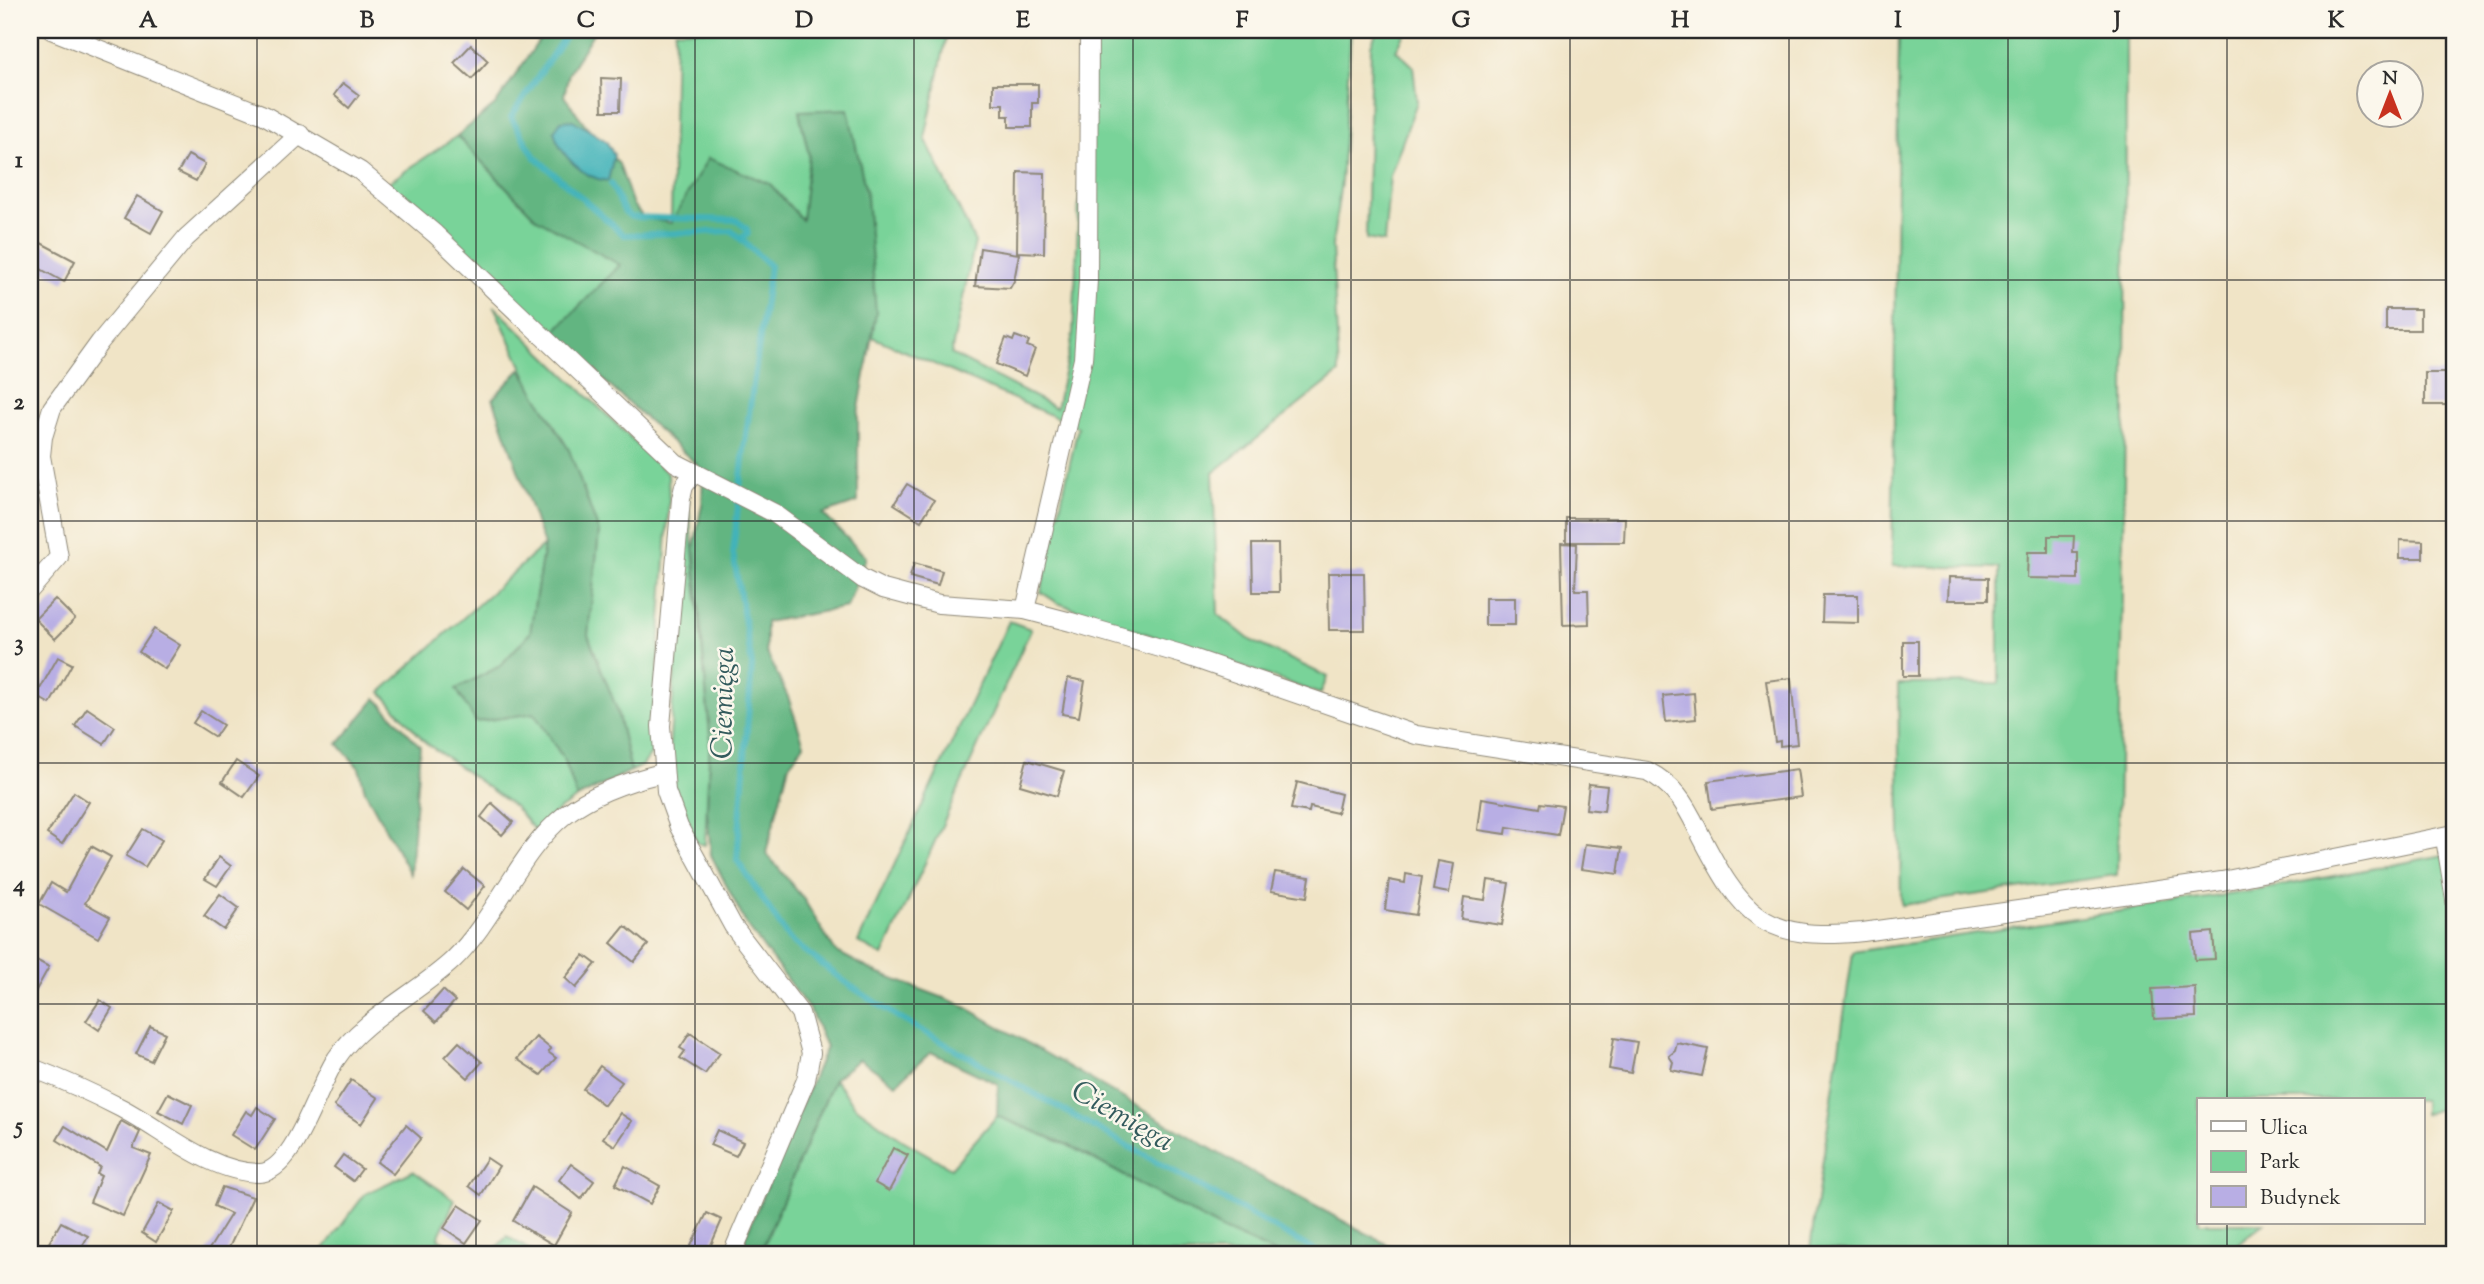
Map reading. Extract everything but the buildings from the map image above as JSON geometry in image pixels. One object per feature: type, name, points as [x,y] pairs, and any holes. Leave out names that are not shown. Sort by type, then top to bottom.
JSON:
[{"type":"street","points":[[51,30],[264,115],[360,171],[398,201],[652,441],[693,474],[774,513],[863,579],[890,592],[939,604],[1025,610],[1181,654],[1416,735],[1647,771],[1661,778],[1679,794],[1720,873],[1744,905],[1766,922],[1796,934],[1826,936],[1863,932],[2222,881],[2447,835]]},
{"type":"street","points":[[1025,610],[1083,359],[1088,280],[1089,30]]},
{"type":"street","points":[[30,590],[59,558],[41,456],[43,437],[52,408],[100,342],[186,238],[300,134]]},
{"type":"street","points":[[693,474],[684,486],[681,499],[661,726],[662,773],[672,811],[711,887],[744,942],[800,1013],[809,1040],[810,1064],[807,1080],[732,1254]]},
{"type":"street","points":[[30,1067],[122,1109],[218,1163],[251,1172],[271,1170],[280,1165],[295,1142],[337,1057],[459,954],[555,825],[580,805],[606,792],[633,780],[662,773]]},
{"type":"lane","points":[[2447,835],[2454,921]]},
{"type":"green space","points":[[546,30],[595,30],[569,73],[564,96],[619,164],[633,205],[644,218],[671,223],[708,158],[770,184],[802,220],[809,155],[799,111],[848,109],[867,197],[876,313],[858,414],[858,502],[823,514],[866,557],[847,607],[766,622],[766,651],[788,697],[804,744],[789,765],[766,853],[803,898],[835,951],[877,973],[960,1004],[1255,1174],[1405,1254],[1277,1254],[1223,1230],[1068,1145],[997,1116],[998,1084],[931,1052],[896,1084],[859,1059],[834,1079],[760,1254],[738,1254],[826,1047],[811,1012],[746,924],[711,855],[707,811],[710,735],[694,547],[702,504],[703,470],[552,334],[620,265],[537,219],[457,136],[495,105]]},
{"type":"green space","points":[[675,30],[948,30],[925,138],[975,242],[951,354],[1056,408],[1073,334],[1080,176],[1095,30],[1351,30],[1341,182],[1332,246],[1339,373],[1213,473],[1218,614],[1250,640],[1328,677],[1320,694],[1058,603],[1041,592],[1078,427],[872,337],[876,313],[799,112],[809,155],[802,221],[770,184],[671,223]]},
{"type":"green space","points":[[1377,30],[1407,30],[1396,50],[1413,66],[1417,102],[1390,176],[1384,242],[1366,239],[1371,46]]},
{"type":"green space","points":[[1899,30],[2126,30],[2125,424],[2117,875],[1901,905],[1898,684],[1999,683],[1999,568],[1892,566]]},
{"type":"green space","points":[[457,136],[537,219],[661,246],[552,334],[386,184]]},
{"type":"green space","points":[[494,306],[668,474],[669,501],[652,753],[643,765],[631,771],[616,707],[588,635],[599,532]]},
{"type":"green space","points":[[521,369],[569,450],[599,532],[588,635],[616,707],[631,771],[577,798],[565,761],[534,713],[476,722],[456,689],[500,666],[530,633],[544,545],[493,398]]},
{"type":"green space","points":[[688,497],[710,735],[705,845],[697,843],[676,795],[668,765]]},
{"type":"green space","points":[[544,545],[530,633],[500,666],[476,722],[534,713],[565,761],[577,798],[553,814],[535,831],[515,807],[425,742],[381,692]]},
{"type":"green space","points":[[1009,621],[1031,629],[883,956],[858,942]]},
{"type":"green space","points":[[376,698],[420,746],[410,874],[365,791],[359,768],[338,744]]},
{"type":"green space","points":[[2449,854],[2454,891],[2454,1105],[2424,1114],[2424,1098],[2197,1098],[2197,1224],[2263,1224],[2224,1254],[1895,1254],[1810,1249],[1853,952],[2265,889]]},
{"type":"green space","points":[[834,1079],[855,1106],[899,1138],[951,1168],[997,1116],[1068,1145],[1223,1229],[1277,1254],[760,1254]]},
{"type":"green space","points":[[413,1171],[455,1200],[438,1238],[466,1254],[320,1254],[365,1194]]},
{"type":"green space","points":[[507,1236],[536,1254],[491,1254]]},
{"type":"water","points":[[573,120],[606,141],[614,155],[608,181],[582,171],[561,149],[554,131],[561,121]]},
{"type":"waterway","name":"Ciemięga","points":[[569,30],[511,117],[535,157],[624,235],[732,231],[770,266],[744,449],[733,553],[752,665],[737,860],[789,939],[849,985],[901,1019],[1321,1254]]},
{"type":"waterway","points":[[611,184],[624,211],[631,217],[736,220],[747,229],[748,234],[740,238]]}]
